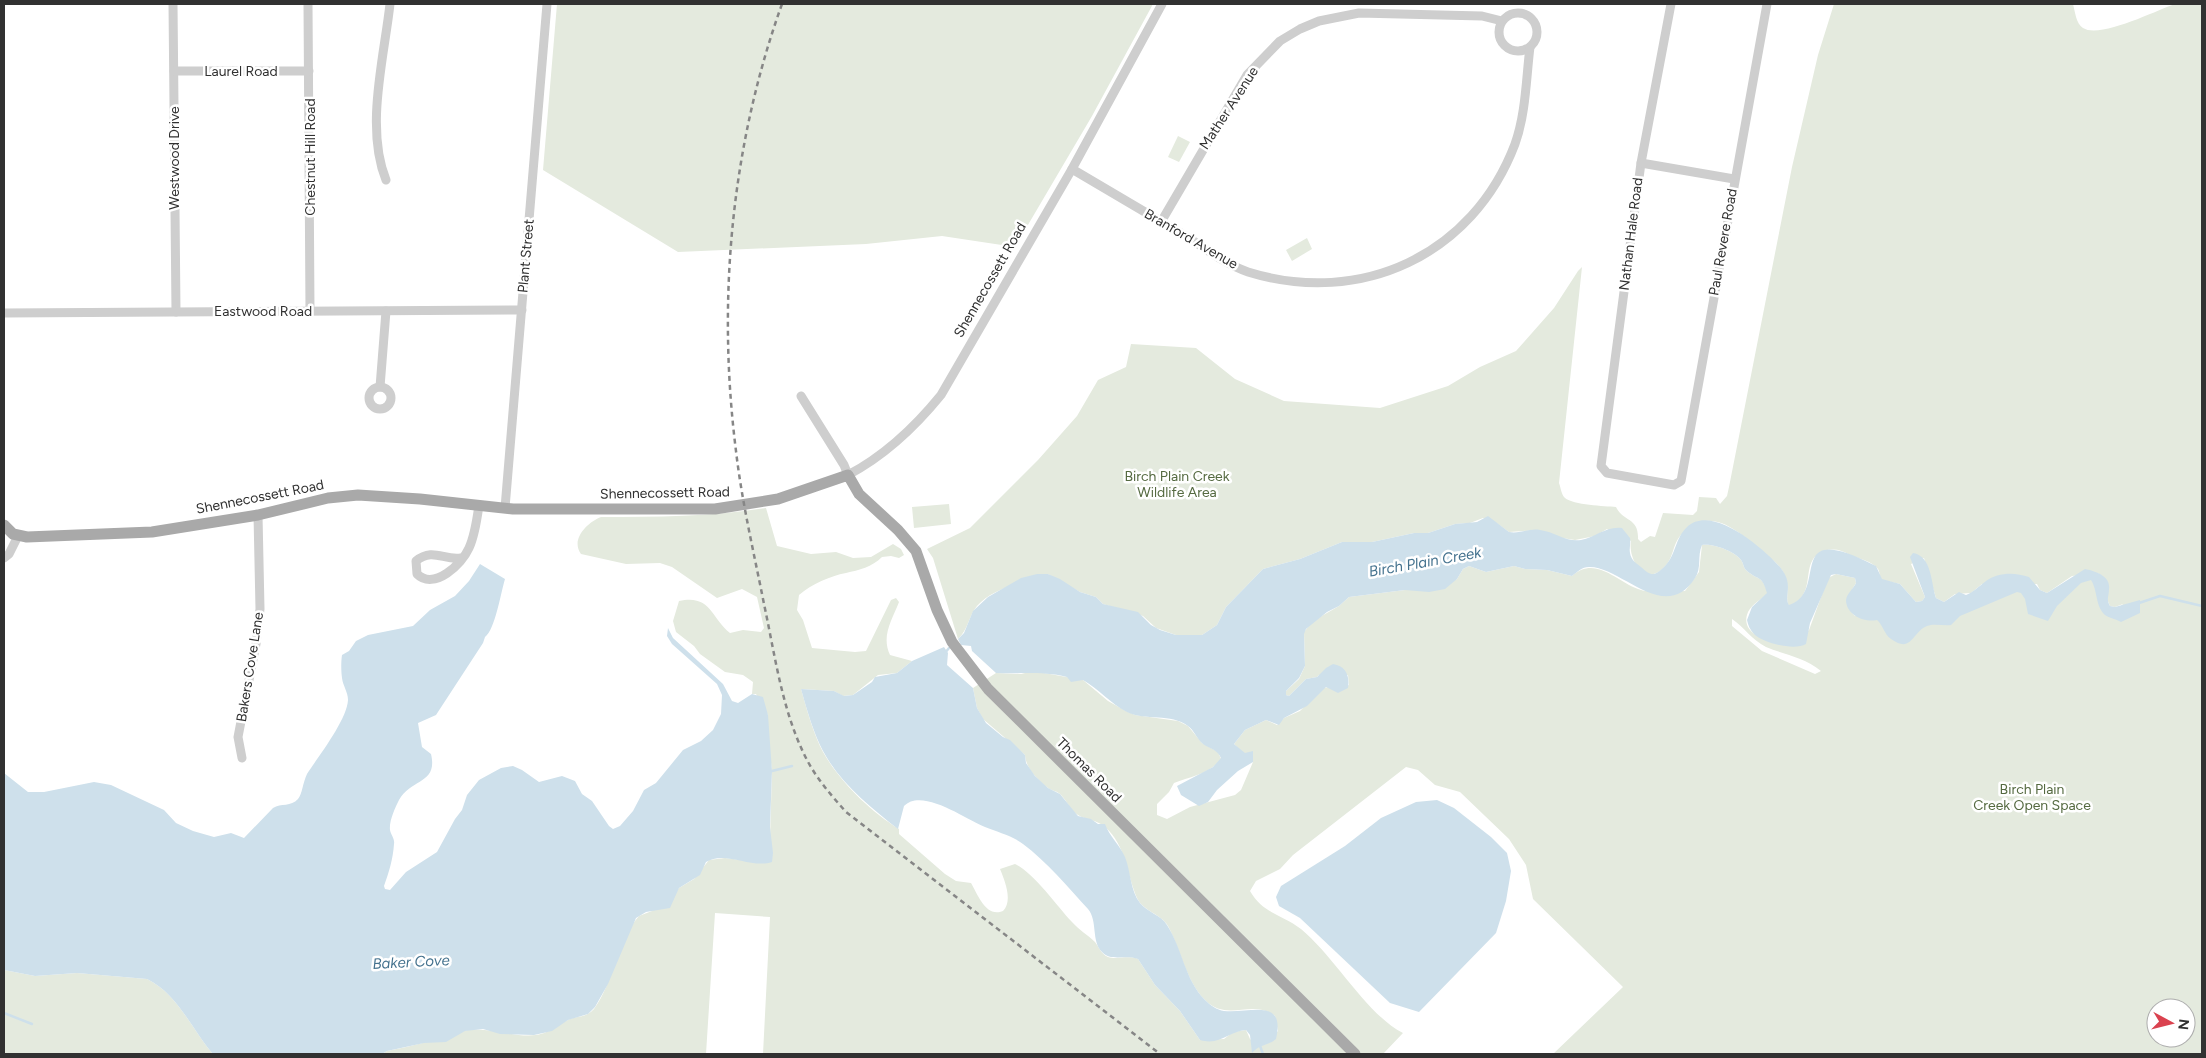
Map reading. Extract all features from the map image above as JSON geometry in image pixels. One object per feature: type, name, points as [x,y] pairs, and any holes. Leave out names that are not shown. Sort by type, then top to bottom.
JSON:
[{"type":"main road","name":"Shennecossett Road","points":[[18,536],[152,532],[258,515],[328,498],[358,495],[506,508],[568,510],[724,508],[778,498],[848,475]]},
{"type":"main road","name":"Thomas Road","points":[[848,475],[859,494],[898,530],[916,551],[937,610],[954,645],[988,689],[1007,710],[1356,1054]]},
{"type":"main road","points":[[4,525],[18,536]]},
{"type":"street","name":"Westwood Drive","points":[[173,4],[176,312]]},
{"type":"street","name":"Chestnut Hill Road","points":[[308,4],[310,311]]},
{"type":"street","points":[[386,180],[378,161],[378,90],[390,4]]},
{"type":"street","name":"Plant Street","points":[[506,508],[547,4]]},
{"type":"street","name":"Shennecossett Road","points":[[848,475],[866,465],[889,448],[928,411],[941,395],[1072,169],[1162,4]]},
{"type":"street","points":[[1527,4],[1527,15],[1537,29],[1534,42],[1530,47],[1517,51],[1506,48],[1498,32],[1502,21],[1512,14],[1527,15]]},
{"type":"street","name":"Nathan Hale Road","points":[[1671,4],[1641,162],[1601,466],[1606,473],[1674,485],[1681,481]]},
{"type":"street","name":"Paul Revere Road","points":[[1681,481],[1734,179],[1768,4]]},
{"type":"street","name":"Mather Avenue","points":[[1161,222],[1248,75],[1280,41],[1300,29],[1319,21],[1359,13],[1482,16],[1502,21]]},
{"type":"street","name":"Branford Avenue","points":[[1072,169],[1246,272],[1334,284],[1361,280],[1399,268],[1454,234],[1490,191],[1506,166],[1516,142],[1523,111],[1530,47]]},
{"type":"street","points":[[1517,51],[1527,70]]},
{"type":"street","name":"Laurel Road","points":[[174,71],[309,71]]},
{"type":"street","points":[[1641,162],[1734,179]]},
{"type":"street","name":"Eastwood Road","points":[[4,313],[522,310]]},
{"type":"street","points":[[380,387],[386,311]]},
{"type":"street","points":[[801,396],[844,465],[848,475]]},
{"type":"street","points":[[461,558],[436,554],[426,555],[416,561],[417,574],[428,580],[437,580],[461,558],[469,549],[479,505]]},
{"type":"street","name":"Bakers Cove Lane","points":[[242,758],[238,736],[252,669],[260,609],[258,515]]},
{"type":"street","points":[[4,558],[9,554],[18,536]]},
{"type":"green space","points":[[557,4],[1153,4],[1092,116],[1015,247],[942,236],[866,244],[678,252],[543,170]]},
{"type":"green space","points":[[1834,4],[2073,4],[2076,17],[2083,28],[2102,30],[2115,27],[2175,4],[2202,4],[2202,1054],[1553,1054],[1623,987],[1533,899],[1526,865],[1509,839],[1460,792],[1435,785],[1418,770],[1406,767],[1293,855],[1280,869],[1256,881],[1250,891],[1261,905],[1294,924],[1314,941],[1364,1000],[1390,1025],[1403,1033],[1383,1054],[763,1054],[770,917],[715,913],[706,1054],[382,1054],[387,1051],[472,1030],[490,1030],[518,1035],[542,1034],[570,1019],[589,1014],[601,998],[620,949],[639,916],[652,911],[679,888],[694,879],[709,860],[725,858],[766,863],[770,838],[772,771],[766,720],[768,715],[756,694],[752,694],[753,682],[743,675],[725,672],[700,654],[694,646],[676,632],[673,621],[679,601],[698,601],[709,609],[730,633],[743,630],[761,632],[764,628],[757,597],[742,589],[717,598],[672,567],[660,563],[626,564],[581,554],[578,548],[579,537],[586,527],[601,517],[704,515],[766,508],[777,546],[811,554],[836,552],[853,558],[871,557],[893,544],[901,549],[904,555],[899,558],[891,556],[882,557],[865,568],[821,581],[799,595],[797,610],[803,620],[812,648],[855,652],[866,651],[891,600],[896,598],[899,602],[888,628],[888,648],[890,655],[912,661],[897,673],[878,675],[853,695],[843,696],[834,691],[801,689],[816,737],[830,763],[856,795],[877,814],[899,829],[899,834],[945,874],[956,881],[971,883],[987,908],[997,912],[1003,911],[1006,907],[1008,896],[1000,869],[1015,864],[1030,874],[1072,922],[1095,942],[1106,956],[1111,958],[1130,957],[1138,959],[1155,985],[1180,1011],[1200,1040],[1224,1039],[1233,1032],[1246,1030],[1250,1039],[1258,1046],[1266,1044],[1278,1031],[1275,1016],[1258,1009],[1222,1010],[1205,1000],[1188,974],[1168,926],[1161,918],[1143,906],[1137,898],[1122,851],[1112,834],[1095,821],[1081,817],[1060,794],[1048,788],[1037,778],[1030,769],[1025,755],[983,719],[977,708],[973,688],[996,673],[1021,674],[1033,671],[1083,680],[1108,701],[1135,715],[1178,721],[1188,726],[1202,743],[1218,752],[1221,759],[1205,772],[1174,783],[1169,792],[1157,804],[1157,815],[1167,819],[1190,807],[1235,795],[1241,790],[1253,762],[1234,744],[1245,730],[1266,720],[1277,725],[1284,718],[1300,711],[1323,688],[1329,687],[1335,691],[1349,685],[1348,675],[1319,675],[1306,679],[1289,696],[1286,695],[1286,691],[1299,679],[1305,666],[1304,632],[1313,621],[1339,606],[1349,597],[1405,590],[1438,590],[1457,579],[1463,569],[1469,566],[1486,572],[1514,566],[1525,569],[1547,570],[1572,576],[1581,570],[1589,568],[1605,572],[1643,591],[1685,591],[1699,572],[1702,545],[1711,545],[1723,548],[1738,557],[1746,570],[1760,579],[1766,587],[1768,593],[1748,612],[1746,620],[1748,627],[1752,632],[1766,640],[1788,646],[1809,630],[1828,578],[1836,574],[1855,578],[1856,583],[1849,596],[1848,603],[1855,616],[1921,612],[2006,584],[1982,584],[1971,593],[1955,594],[1944,602],[1936,598],[1924,558],[1911,564],[1925,597],[1922,601],[1916,602],[1900,584],[1882,580],[1878,569],[1872,564],[1844,552],[1831,550],[1824,551],[1816,556],[1809,570],[1804,594],[1798,601],[1789,606],[1787,600],[1787,581],[1780,567],[1741,534],[1721,523],[1701,522],[1691,526],[1678,539],[1671,558],[1665,567],[1653,574],[1647,574],[1634,561],[1631,541],[1607,529],[1595,536],[1575,540],[1538,530],[1509,532],[1498,524],[1483,518],[1470,523],[1455,524],[1428,533],[1414,533],[1372,542],[1342,542],[1300,559],[1263,569],[1226,607],[1217,625],[1202,635],[1176,635],[1156,628],[1143,616],[1103,604],[1096,597],[1080,592],[1048,574],[1010,586],[984,599],[974,610],[958,639],[933,558],[927,549],[970,528],[1038,460],[1077,416],[1098,380],[1126,367],[1131,344],[1196,348],[1235,379],[1284,401],[1380,408],[1448,386],[1480,367],[1516,351],[1554,308],[1582,267],[1559,483],[1563,495],[1565,498],[1575,502],[1616,507],[1636,527],[1638,539],[1641,542],[1650,536],[1655,537],[1663,513],[1693,515],[1697,511],[1699,497],[1716,498],[1720,504],[1727,496],[1729,487],[1792,167],[1818,55]],"holes":[[[2098,573],[2107,582],[2107,596],[2110,606],[2115,607],[2123,604],[2111,615],[2090,575],[2040,599],[2006,584],[2037,584],[2040,590],[2047,593],[2072,576]],[[1732,619],[1766,647],[1801,659],[1821,671],[1815,674],[1762,651],[1732,626]]]},
{"type":"green space","points":[[1178,136],[1190,142],[1179,162],[1168,157]]},
{"type":"green space","points":[[1307,238],[1312,249],[1292,261],[1286,250]]},
{"type":"green space","points":[[949,504],[951,524],[914,528],[912,507]]},
{"type":"green space","points":[[4,970],[35,976],[77,973],[147,979],[158,986],[176,1003],[213,1054],[4,1054]]},
{"type":"water","points":[[1488,516],[1509,532],[1540,530],[1575,540],[1586,539],[1606,530],[1622,528],[1630,538],[1630,551],[1633,559],[1650,574],[1655,574],[1669,562],[1680,536],[1687,527],[1698,521],[1723,524],[1750,540],[1780,567],[1787,579],[1789,605],[1801,597],[1807,586],[1813,562],[1818,553],[1828,549],[1847,553],[1876,566],[1882,579],[1900,584],[1916,602],[1922,601],[1925,597],[1910,557],[1913,553],[1924,559],[1930,571],[1936,598],[1944,602],[1959,592],[1966,595],[1991,578],[2007,574],[2029,577],[2040,590],[2047,593],[2085,569],[2098,573],[2108,581],[2110,606],[2115,607],[2140,600],[2140,613],[2121,622],[2105,615],[2098,603],[2091,580],[2081,583],[2057,606],[2048,621],[2028,614],[2025,599],[2021,593],[2017,592],[1960,616],[1951,625],[1927,626],[1908,643],[1903,644],[1891,639],[1877,620],[1862,619],[1849,610],[1846,600],[1856,583],[1855,578],[1836,574],[1831,575],[1810,623],[1806,644],[1794,647],[1764,640],[1751,631],[1747,620],[1752,607],[1767,593],[1765,587],[1760,579],[1746,570],[1738,557],[1717,546],[1702,545],[1695,578],[1683,591],[1670,596],[1657,595],[1643,590],[1602,569],[1589,567],[1582,569],[1572,576],[1547,570],[1525,569],[1514,566],[1486,572],[1469,566],[1463,569],[1457,579],[1445,589],[1429,592],[1405,590],[1349,597],[1306,629],[1304,634],[1305,666],[1299,678],[1286,691],[1286,695],[1289,696],[1306,679],[1317,677],[1333,664],[1341,667],[1346,672],[1348,688],[1338,693],[1326,687],[1307,706],[1284,718],[1279,725],[1266,720],[1245,730],[1234,744],[1245,753],[1253,751],[1253,762],[1238,771],[1217,790],[1208,802],[1199,806],[1181,795],[1177,786],[1213,767],[1221,758],[1215,751],[1201,742],[1188,726],[1166,718],[1134,715],[1127,712],[1083,680],[1071,682],[1067,677],[1049,674],[996,673],[972,651],[971,646],[961,645],[958,639],[964,633],[973,611],[988,597],[1021,578],[1037,574],[1048,574],[1060,579],[1080,592],[1096,597],[1103,604],[1138,612],[1151,625],[1160,630],[1176,635],[1202,635],[1217,625],[1226,607],[1263,569],[1300,559],[1342,542],[1372,542],[1414,533],[1428,533],[1455,524],[1477,522]]},
{"type":"water","name":"Baker Cove","points":[[480,564],[505,579],[497,610],[489,633],[436,715],[418,723],[422,747],[431,754],[431,771],[404,793],[394,811],[390,826],[394,840],[393,850],[384,886],[385,889],[390,890],[406,872],[437,852],[462,810],[467,795],[479,780],[501,768],[513,766],[539,782],[562,776],[575,781],[582,794],[592,801],[609,826],[613,829],[620,826],[633,811],[644,790],[656,783],[683,750],[701,741],[713,730],[721,714],[722,695],[717,684],[672,644],[667,636],[668,628],[673,638],[723,684],[732,701],[738,703],[752,694],[763,697],[768,715],[772,771],[770,827],[773,853],[772,862],[764,864],[721,858],[706,862],[700,875],[679,888],[670,908],[646,912],[636,918],[608,984],[595,1007],[588,1014],[568,1020],[552,1031],[534,1035],[500,1034],[483,1029],[465,1031],[446,1042],[424,1043],[387,1051],[382,1054],[213,1054],[176,1003],[158,986],[147,979],[77,973],[35,976],[4,970],[4,773],[28,792],[44,792],[94,782],[111,785],[164,810],[176,823],[193,831],[214,837],[231,833],[244,838],[273,808],[292,803],[298,799],[307,774],[343,718],[348,700],[342,678],[342,655],[349,651],[356,641],[368,635],[413,626],[430,610],[455,596],[469,581]]},
{"type":"water","points":[[944,647],[948,653],[947,665],[973,688],[977,708],[986,723],[1003,737],[1010,740],[1025,755],[1026,763],[1035,776],[1048,788],[1060,794],[1078,816],[1091,819],[1098,824],[1105,824],[1125,857],[1132,887],[1137,898],[1143,906],[1167,925],[1188,974],[1198,992],[1205,1000],[1219,1010],[1263,1010],[1270,1012],[1275,1017],[1278,1026],[1276,1039],[1252,1053],[1250,1035],[1246,1030],[1219,1040],[1200,1040],[1180,1011],[1155,985],[1138,959],[1110,957],[1102,952],[1097,942],[1093,919],[1088,909],[1049,866],[1023,844],[933,802],[922,800],[912,801],[904,806],[898,829],[866,803],[838,774],[819,744],[801,689],[834,691],[844,696],[853,695],[872,682],[875,677],[897,673],[912,661]]},
{"type":"water","points":[[1437,800],[1454,808],[1491,837],[1507,853],[1511,871],[1506,901],[1496,933],[1419,1012],[1390,1003],[1300,918],[1279,906],[1276,897],[1281,886],[1345,846],[1381,818],[1416,802]]},
{"type":"waterway","name":"Birch Plain Creek","points":[[2139,603],[2160,596],[2202,606]]},
{"type":"waterway","name":"Birch Plain Creek","points":[[945,653],[949,648]]},
{"type":"waterway","name":"Birch Plain Creek","points":[[772,771],[792,766]]},
{"type":"waterway","points":[[4,1013],[32,1024]]},
{"type":"waterway","points":[[1259,1043],[1263,1054]]},
{"type":"railway","points":[[782,4],[765,58],[740,168],[733,224],[728,338],[730,395],[741,490],[776,663],[791,721],[806,758],[814,772],[846,812],[1160,1054]]},
{"type":"park label","name":"Birch Plain Creek Wildlife Area","points":[[1177,484]]},
{"type":"park label","name":"Birch Plain Creek Open Space","points":[[2032,798]]}]
